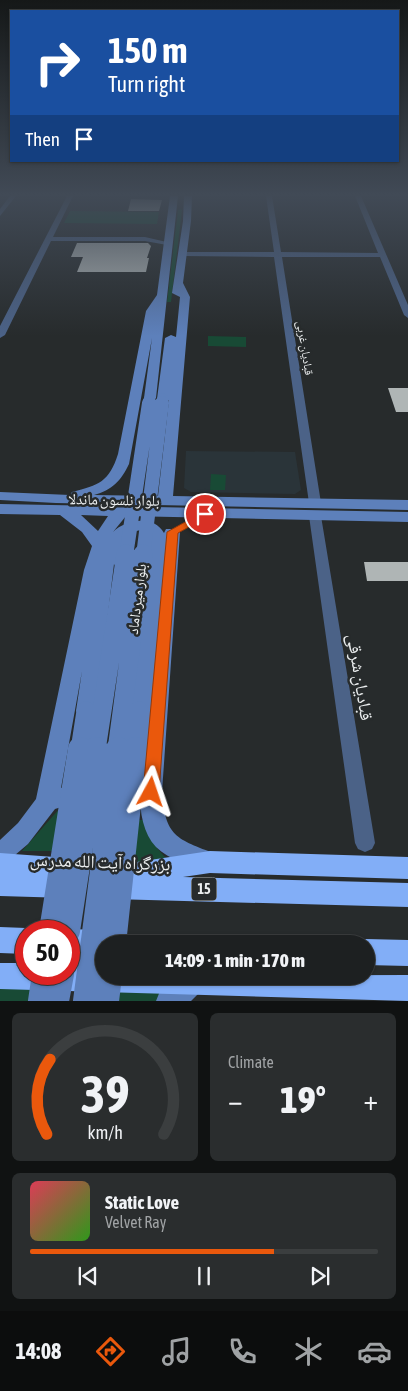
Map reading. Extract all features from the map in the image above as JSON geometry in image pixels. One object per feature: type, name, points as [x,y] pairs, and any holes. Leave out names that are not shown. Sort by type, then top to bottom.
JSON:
[{"type":"highway","points":[[0,864],[130,874],[210,862],[408,868]]},
{"type":"highway","name":"بزرگراه آیت الله مدرس","points":[[0,884],[408,895]]},
{"type":"highway","points":[[0,940],[15,941]]},
{"type":"highway","points":[[80,942],[95,943]]},
{"type":"highway","points":[[375,952],[408,953]]},
{"type":"highway","points":[[0,976],[95,979]]},
{"type":"highway","points":[[278,985],[408,988]]},
{"type":"main road","name":"بلوار میرداماد","points":[[85,1001],[156,398],[161,297],[167,243]]},
{"type":"main road","name":"بلوار میرداماد","points":[[70,920],[156,398],[179,284],[184,243]]},
{"type":"main road","points":[[165,501],[185,297],[179,284]]},
{"type":"main road","points":[[53,920],[106,574],[105,559],[87,526],[60,505],[108,484],[118,474],[125,454],[151,311],[161,297]]},
{"type":"main road","points":[[125,454],[132,461],[146,465],[160,463],[169,456]]},
{"type":"main road","name":"بلوار نلسون ماندلا","points":[[0,496],[60,505],[205,514],[408,505]]},
{"type":"main road","name":"بلوار نلسون ماندلا","points":[[109,508],[140,500],[408,517]]},
{"type":"main road","name":"بلوار نلسون ماندلا","points":[[0,509],[60,505]]},
{"type":"main road","points":[[0,853],[22,834],[47,802],[92,570],[104,534],[109,508]]},
{"type":"main road","points":[[165,537],[205,514]]},
{"type":"main road","points":[[47,802],[82,790],[95,781],[102,770],[131,579],[116,553],[114,547],[116,540],[125,529],[142,526],[152,527],[165,537]]},
{"type":"main road","points":[[116,935],[139,711],[165,537]]},
{"type":"main road","points":[[165,537],[151,810],[154,824],[164,838],[186,853],[210,862]]},
{"type":"main road","points":[[40,1001],[42,985]]},
{"type":"main road","points":[[57,1001],[60,985]]},
{"type":"main road","points":[[107,1001],[109,985]]},
{"type":"main road","points":[[170,1001],[189,985]]},
{"type":"street","points":[[0,335],[46,243]]},
{"type":"street","name":"قبادیان غربی","points":[[276,243],[315,510]]},
{"type":"street","points":[[378,243],[408,315]]},
{"type":"street","points":[[183,254],[383,255]]},
{"type":"street","name":"قبادیان شرقی","points":[[315,510],[365,843]]},
{"type":"shaded area","points":[[186,451],[295,452],[301,490],[295,494],[191,492],[184,488]]},
{"type":"green space","points":[[174,243],[178,243],[171,302],[167,302]]},
{"type":"green space","points":[[208,336],[246,337],[246,347],[208,346]]},
{"type":"green space","points":[[211,474],[226,475],[225,490],[210,490]]},
{"type":"green space","points":[[60,808],[52,851],[22,851]]},
{"type":"green space","points":[[136,820],[148,820],[157,848],[170,863],[130,862]]},
{"type":"green space","points":[[31,985],[29,1001],[0,1001],[0,987]]},
{"type":"green space","points":[[117,987],[172,990],[157,1001],[115,1001]]},
{"type":"building","points":[[77,243],[148,243],[151,246],[147,258],[149,258],[146,272],[77,272],[83,257],[71,257]]},
{"type":"building","points":[[388,388],[408,388],[408,412],[396,412]]},
{"type":"building","points":[[364,562],[408,562],[408,581],[367,581]]},
{"type":"route","points":[[151,792],[172,532],[183,524],[205,514]]}]
